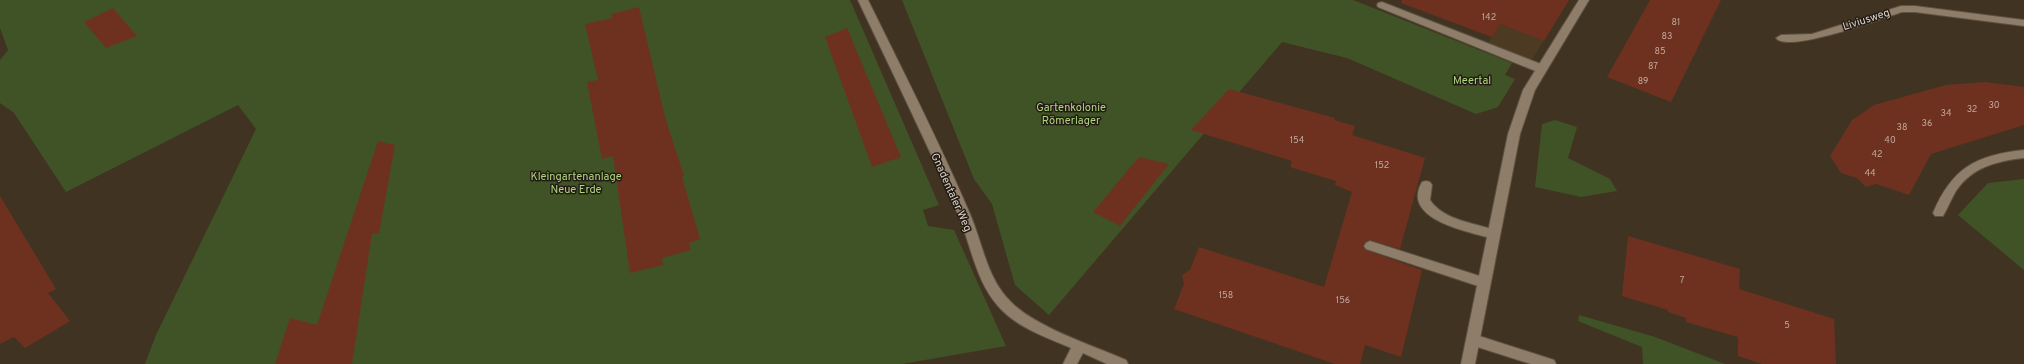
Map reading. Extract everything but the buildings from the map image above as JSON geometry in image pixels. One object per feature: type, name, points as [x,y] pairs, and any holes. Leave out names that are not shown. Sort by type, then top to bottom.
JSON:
[{"type":"street","name":"Gnadentaler Weg","points":[[863,0],[964,214],[989,282],[996,295],[1018,317],[1114,363]]},
{"type":"street","points":[[1468,364],[1514,134],[1529,90],[1584,0]]},
{"type":"street","points":[[1382,5],[1542,69]]},
{"type":"street","name":"Liviusweg","points":[[1781,38],[1813,37],[1901,9],[1914,9],[2024,23]]},
{"type":"street","points":[[1939,213],[1945,195],[1951,186],[1967,171],[1990,160],[2024,154]]},
{"type":"street","points":[[1426,185],[1424,201],[1438,214],[1455,223],[1494,234]]},
{"type":"street","points":[[1370,246],[1484,283]]},
{"type":"street","points":[[1473,340],[1549,364]]},
{"type":"street","points":[[1070,364],[1079,347]]},
{"type":"shaded area","points":[[1517,0],[1569,0],[1531,61],[1488,43]]},
{"type":"green space","name":"Kleingartenanlage Neue Erde","points":[[0,0],[850,0],[939,205],[923,210],[928,226],[954,230],[1006,346],[902,364],[145,364],[156,335],[256,129],[238,105],[66,192],[14,113],[0,103],[0,60],[8,50],[0,28]]},
{"type":"green space","name":"Gartenkolonie Römerlager","points":[[902,0],[1353,0],[1512,63],[1505,75],[1515,79],[1498,107],[1476,114],[1347,58],[1282,42],[1049,315],[1015,285],[992,204],[974,179]]},
{"type":"green space","points":[[1555,120],[1577,127],[1568,158],[1610,179],[1617,191],[1581,197],[1535,187],[1542,124]]},
{"type":"green space","points":[[2024,179],[2024,270],[1958,215],[1988,183]]},
{"type":"green space","points":[[1579,315],[1655,337],[1725,364],[1643,364],[1642,347],[1578,321]]},
{"type":"park label","name":"Meertal","points":[[1472,80]]}]
